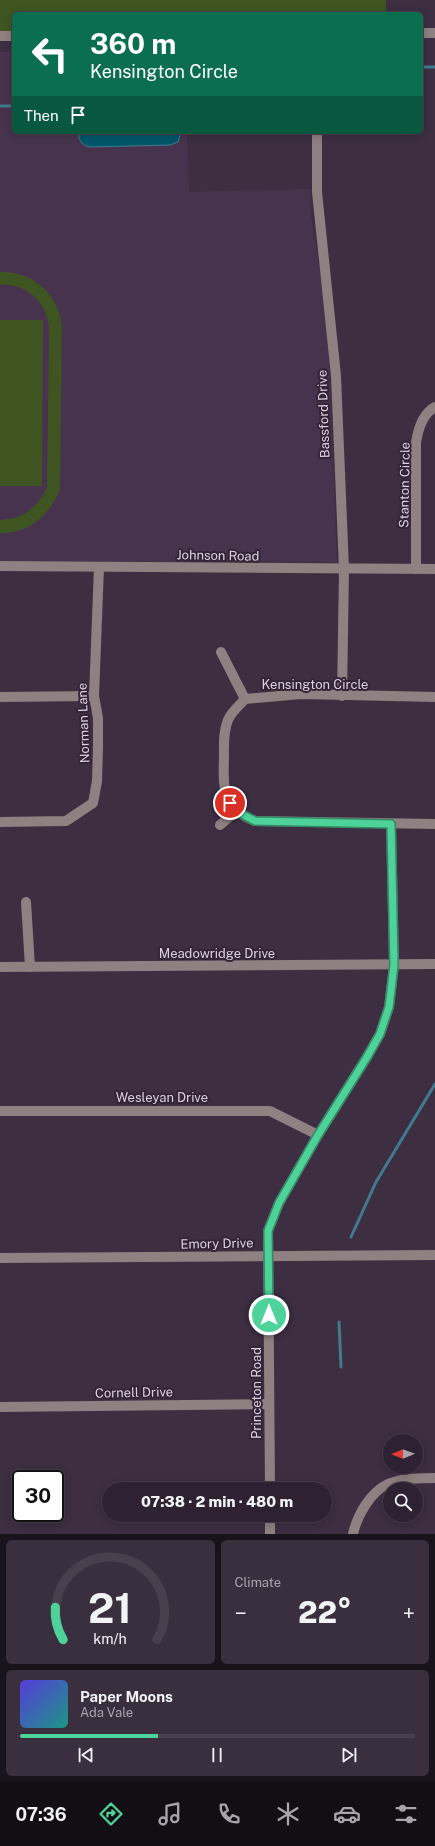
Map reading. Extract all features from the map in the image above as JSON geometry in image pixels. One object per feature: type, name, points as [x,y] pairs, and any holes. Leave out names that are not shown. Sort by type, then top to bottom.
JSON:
[{"type":"street","points":[[423,33],[435,33]]},
{"type":"street","points":[[0,36],[12,36]]},
{"type":"street","name":"Bassford Drive","points":[[317,134],[318,192],[336,376],[344,569],[342,696]]},
{"type":"street","name":"Stanton Circle","points":[[416,569],[416,444],[418,429],[424,417],[435,407]]},
{"type":"street","name":"Johnson Road","points":[[0,566],[435,569]]},
{"type":"street","name":"Norman Lane","points":[[0,822],[66,821],[93,803],[97,781],[98,748],[98,718],[94,696],[99,567]]},
{"type":"street","points":[[221,652],[245,698]]},
{"type":"street","name":"Kensington Circle","points":[[236,811],[230,803],[224,783],[224,731],[228,718],[245,698],[301,694],[435,697]]},
{"type":"street","points":[[0,697],[94,696]]},
{"type":"street","points":[[220,825],[236,811],[255,821],[270,823],[435,824]]},
{"type":"street","name":"Princeton Road","points":[[270,1482],[268,1231],[279,1203],[318,1135],[380,1034],[389,1007],[394,965],[391,824]]},
{"type":"street","points":[[26,902],[30,967]]},
{"type":"street","name":"Meadowridge Drive","points":[[0,967],[435,964]]},
{"type":"street","name":"Wesleyan Drive","points":[[0,1111],[270,1111],[318,1135]]},
{"type":"street","name":"Emory Drive","points":[[0,1258],[435,1255]]},
{"type":"street","name":"Cornell Drive","points":[[0,1407],[269,1404]]},
{"type":"street","points":[[352,1534],[356,1522],[368,1501],[387,1484],[413,1479],[435,1478]]},
{"type":"street","points":[[270,1522],[270,1534]]},
{"type":"shaded area","points":[[0,52],[12,52],[12,134],[187,134],[189,192],[310,189],[311,217],[325,303],[328,337],[337,562],[0,561]]},
{"type":"green space","points":[[0,0],[386,0],[386,12],[12,12],[12,36],[0,36]]},
{"type":"green space","points":[[0,272],[24,276],[43,287],[56,306],[62,329],[60,489],[50,507],[37,521],[20,530],[0,533],[0,520],[23,515],[29,511],[39,501],[47,487],[49,329],[45,311],[34,296],[18,287],[0,285]]},
{"type":"green space","points":[[0,320],[43,320],[42,486],[0,486]]},
{"type":"water","points":[[78,134],[180,134],[178,142],[170,145],[90,147],[84,145]]},
{"type":"waterway","points":[[423,67],[435,67]]},
{"type":"waterway","points":[[0,106],[12,106]]},
{"type":"waterway","points":[[351,1237],[376,1182],[435,1084]]},
{"type":"waterway","points":[[339,1322],[341,1367]]},
{"type":"route","points":[[230,803],[236,811],[245,817],[255,821],[270,823],[391,824],[394,965],[389,1007],[380,1034],[318,1135],[279,1203],[268,1231],[269,1315]]}]
